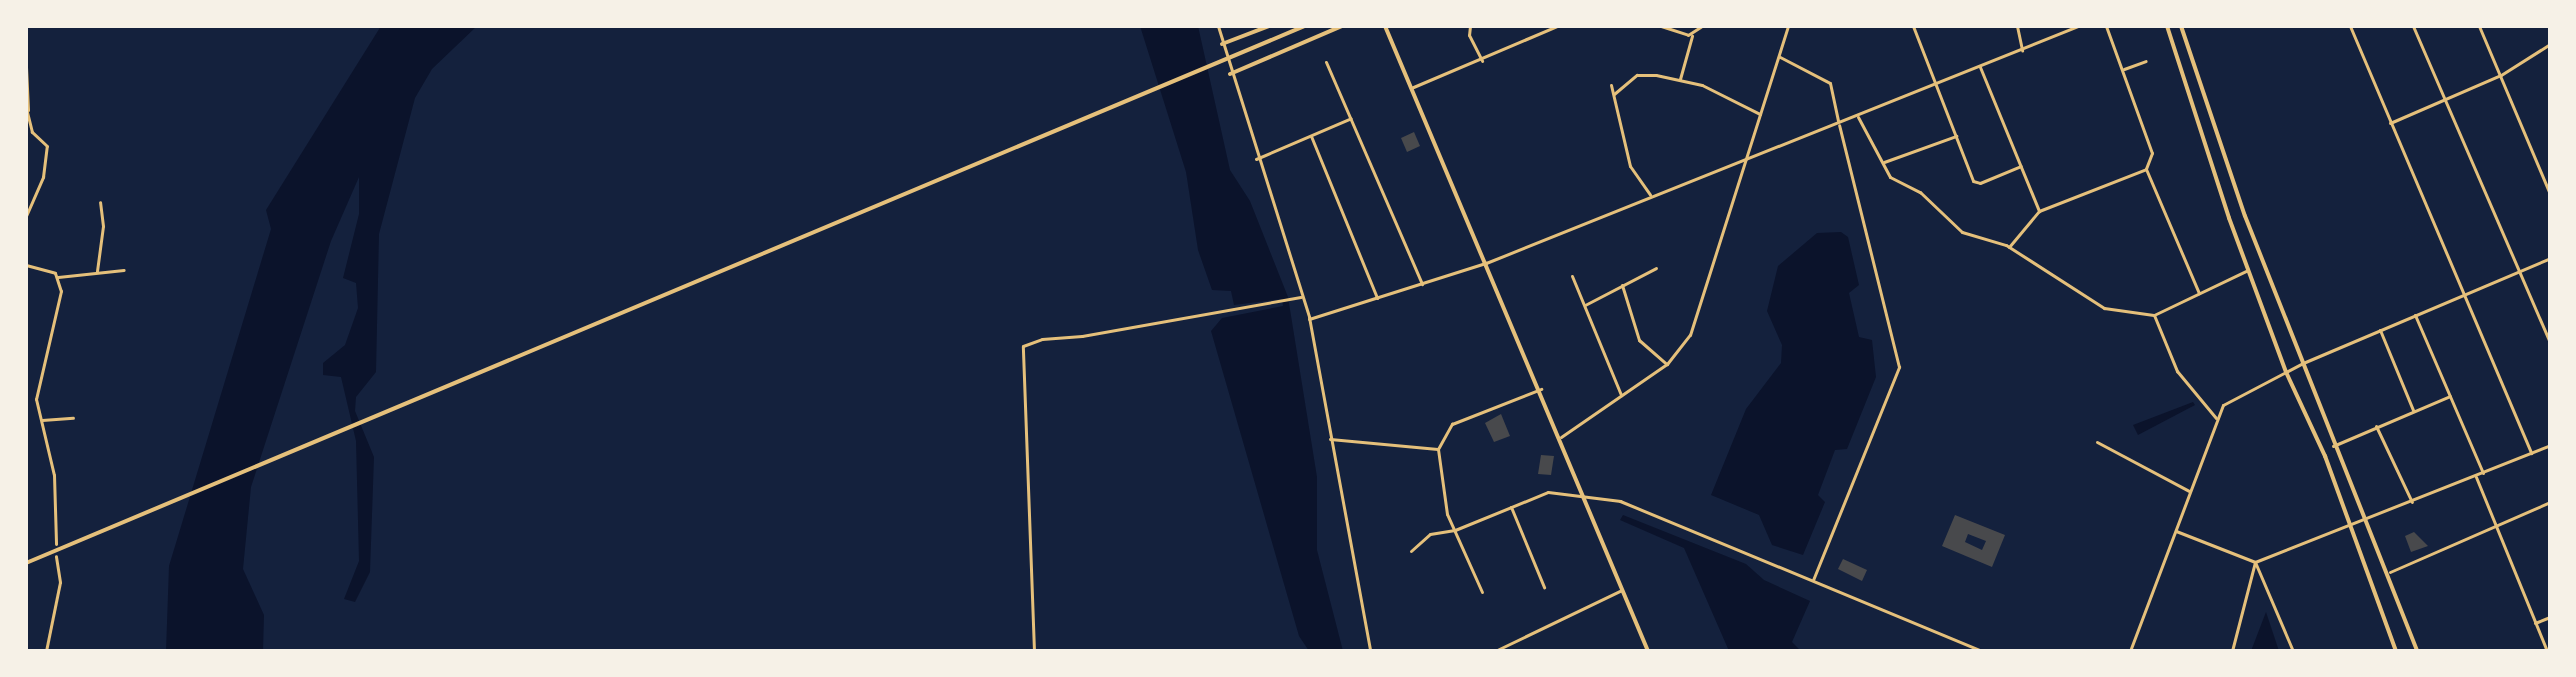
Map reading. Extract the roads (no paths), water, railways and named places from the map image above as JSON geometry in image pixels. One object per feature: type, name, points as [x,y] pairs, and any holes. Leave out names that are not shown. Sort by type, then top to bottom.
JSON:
[{"type":"main road","points":[[1222,44],[1269,26]]},
{"type":"main road","points":[[26,563],[363,420],[1126,105],[1305,26]]},
{"type":"main road","points":[[1230,74],[1342,26]]},
{"type":"main road","points":[[1385,26],[1541,389],[1648,651]]},
{"type":"main road","points":[[2167,26],[2248,270],[2286,372],[2350,525],[2396,651]]},
{"type":"main road","points":[[2181,26],[2245,216],[2333,446],[2390,572],[2417,651]]},
{"type":"street","points":[[1218,26],[1256,159],[1309,319],[1370,651]]},
{"type":"street","points":[[1470,26],[1469,35],[1482,61]]},
{"type":"street","points":[[1411,88],[1482,61],[1557,26]]},
{"type":"street","points":[[1661,26],[1693,35]]},
{"type":"street","points":[[1680,79],[1693,35],[1702,26]]},
{"type":"street","points":[[1561,437],[1667,364],[1681,350],[1699,314],[1788,26]]},
{"type":"street","points":[[1913,26],[1976,183],[2021,166]]},
{"type":"street","points":[[2017,26],[2022,50]]},
{"type":"street","points":[[1309,319],[1486,263],[1650,195],[1839,125],[2078,26]]},
{"type":"street","points":[[2106,26],[2152,153],[2146,169],[2199,293]]},
{"type":"street","points":[[2350,26],[2531,453]]},
{"type":"street","points":[[2413,26],[2447,98],[2550,342]]},
{"type":"street","points":[[2479,26],[2550,194]]},
{"type":"street","points":[[2390,123],[2501,75],[2550,44]]},
{"type":"street","points":[[1780,57],[1830,83],[1899,367],[1813,580]]},
{"type":"street","points":[[2124,69],[2146,61]]},
{"type":"street","points":[[1326,62],[1422,284]]},
{"type":"street","points":[[26,67],[26,113],[32,132],[47,146],[46,166],[26,216]]},
{"type":"street","points":[[1980,67],[2039,211]]},
{"type":"street","points":[[1614,94],[1640,74],[1680,79],[1760,114]]},
{"type":"street","points":[[1611,85],[1630,166],[1650,195]]},
{"type":"street","points":[[1858,117],[1890,177],[1920,192],[1962,232],[2009,247],[2104,308],[2154,315],[2248,270]]},
{"type":"street","points":[[1256,159],[1351,118]]},
{"type":"street","points":[[1311,136],[1377,298]]},
{"type":"street","points":[[1882,162],[1956,136]]},
{"type":"street","points":[[2009,247],[2039,211],[2146,169]]},
{"type":"street","points":[[97,271],[103,226],[100,202]]},
{"type":"street","points":[[26,236],[26,247]]},
{"type":"street","points":[[2130,651],[2216,418],[2238,395],[2303,363],[2550,258]]},
{"type":"street","points":[[26,265],[56,278],[124,270]]},
{"type":"street","points":[[1585,305],[1656,268]]},
{"type":"street","points":[[1572,276],[1621,395]]},
{"type":"street","points":[[56,278],[60,311],[36,387],[54,475],[56,544]]},
{"type":"street","points":[[1622,285],[1639,340],[1667,364]]},
{"type":"street","points":[[1034,651],[1023,346],[1042,339],[1082,336],[1301,297]]},
{"type":"street","points":[[2154,315],[2177,371],[2216,418]]},
{"type":"street","points":[[2415,315],[2483,473]]},
{"type":"street","points":[[2380,330],[2413,410]]},
{"type":"street","points":[[1482,592],[1447,514],[1438,449],[1452,424],[1541,389]]},
{"type":"street","points":[[2333,446],[2450,396]]},
{"type":"street","points":[[42,420],[73,418]]},
{"type":"street","points":[[2376,426],[2412,502]]},
{"type":"street","points":[[1330,439],[1438,449]]},
{"type":"street","points":[[2097,442],[2189,491]]},
{"type":"street","points":[[2176,531],[2255,562],[2550,445]]},
{"type":"street","points":[[2475,476],[2547,651]]},
{"type":"street","points":[[1411,551],[1430,534],[1455,530],[1548,492],[1582,494],[1620,501],[1982,651]]},
{"type":"street","points":[[2390,572],[2550,502]]},
{"type":"street","points":[[1511,507],[1544,587]]},
{"type":"street","points":[[46,651],[60,582],[56,556]]},
{"type":"street","points":[[2232,651],[2255,562]]},
{"type":"street","points":[[2255,562],[2293,651]]},
{"type":"street","points":[[1495,651],[1622,590]]},
{"type":"street","points":[[2535,623],[2550,617]]},
{"type":"water","points":[[381,26],[477,26],[432,69],[415,98],[379,234],[376,372],[356,397],[355,411],[374,457],[370,572],[355,602],[344,599],[359,561],[356,441],[341,377],[323,375],[323,363],[345,345],[358,308],[356,283],[343,278],[359,214],[359,177],[331,241],[251,487],[243,569],[264,615],[263,651],[166,651],[169,566],[271,229],[266,210]]},
{"type":"water","points":[[1140,26],[1198,26],[1230,170],[1250,201],[1288,297],[1317,477],[1317,550],[1343,651],[1309,651],[1299,636],[1211,331],[1222,318],[1283,306],[1282,299],[1234,305],[1231,291],[1212,290],[1198,250],[1186,172]]},
{"type":"water","points":[[1841,232],[1848,237],[1859,285],[1849,293],[1859,337],[1872,340],[1876,377],[1847,449],[1835,450],[1818,495],[1825,502],[1803,555],[1772,545],[1759,515],[1711,495],[1746,409],[1781,363],[1782,345],[1767,311],[1778,266],[1817,233]]},
{"type":"water","points":[[2193,402],[2195,405],[2138,435],[2133,425]]},
{"type":"water","points":[[1623,515],[1746,564],[1764,580],[1810,601],[1792,642],[1801,651],[1729,651],[1684,548],[1620,520]]},
{"type":"water","points":[[2266,612],[2279,651],[2251,651]]}]
